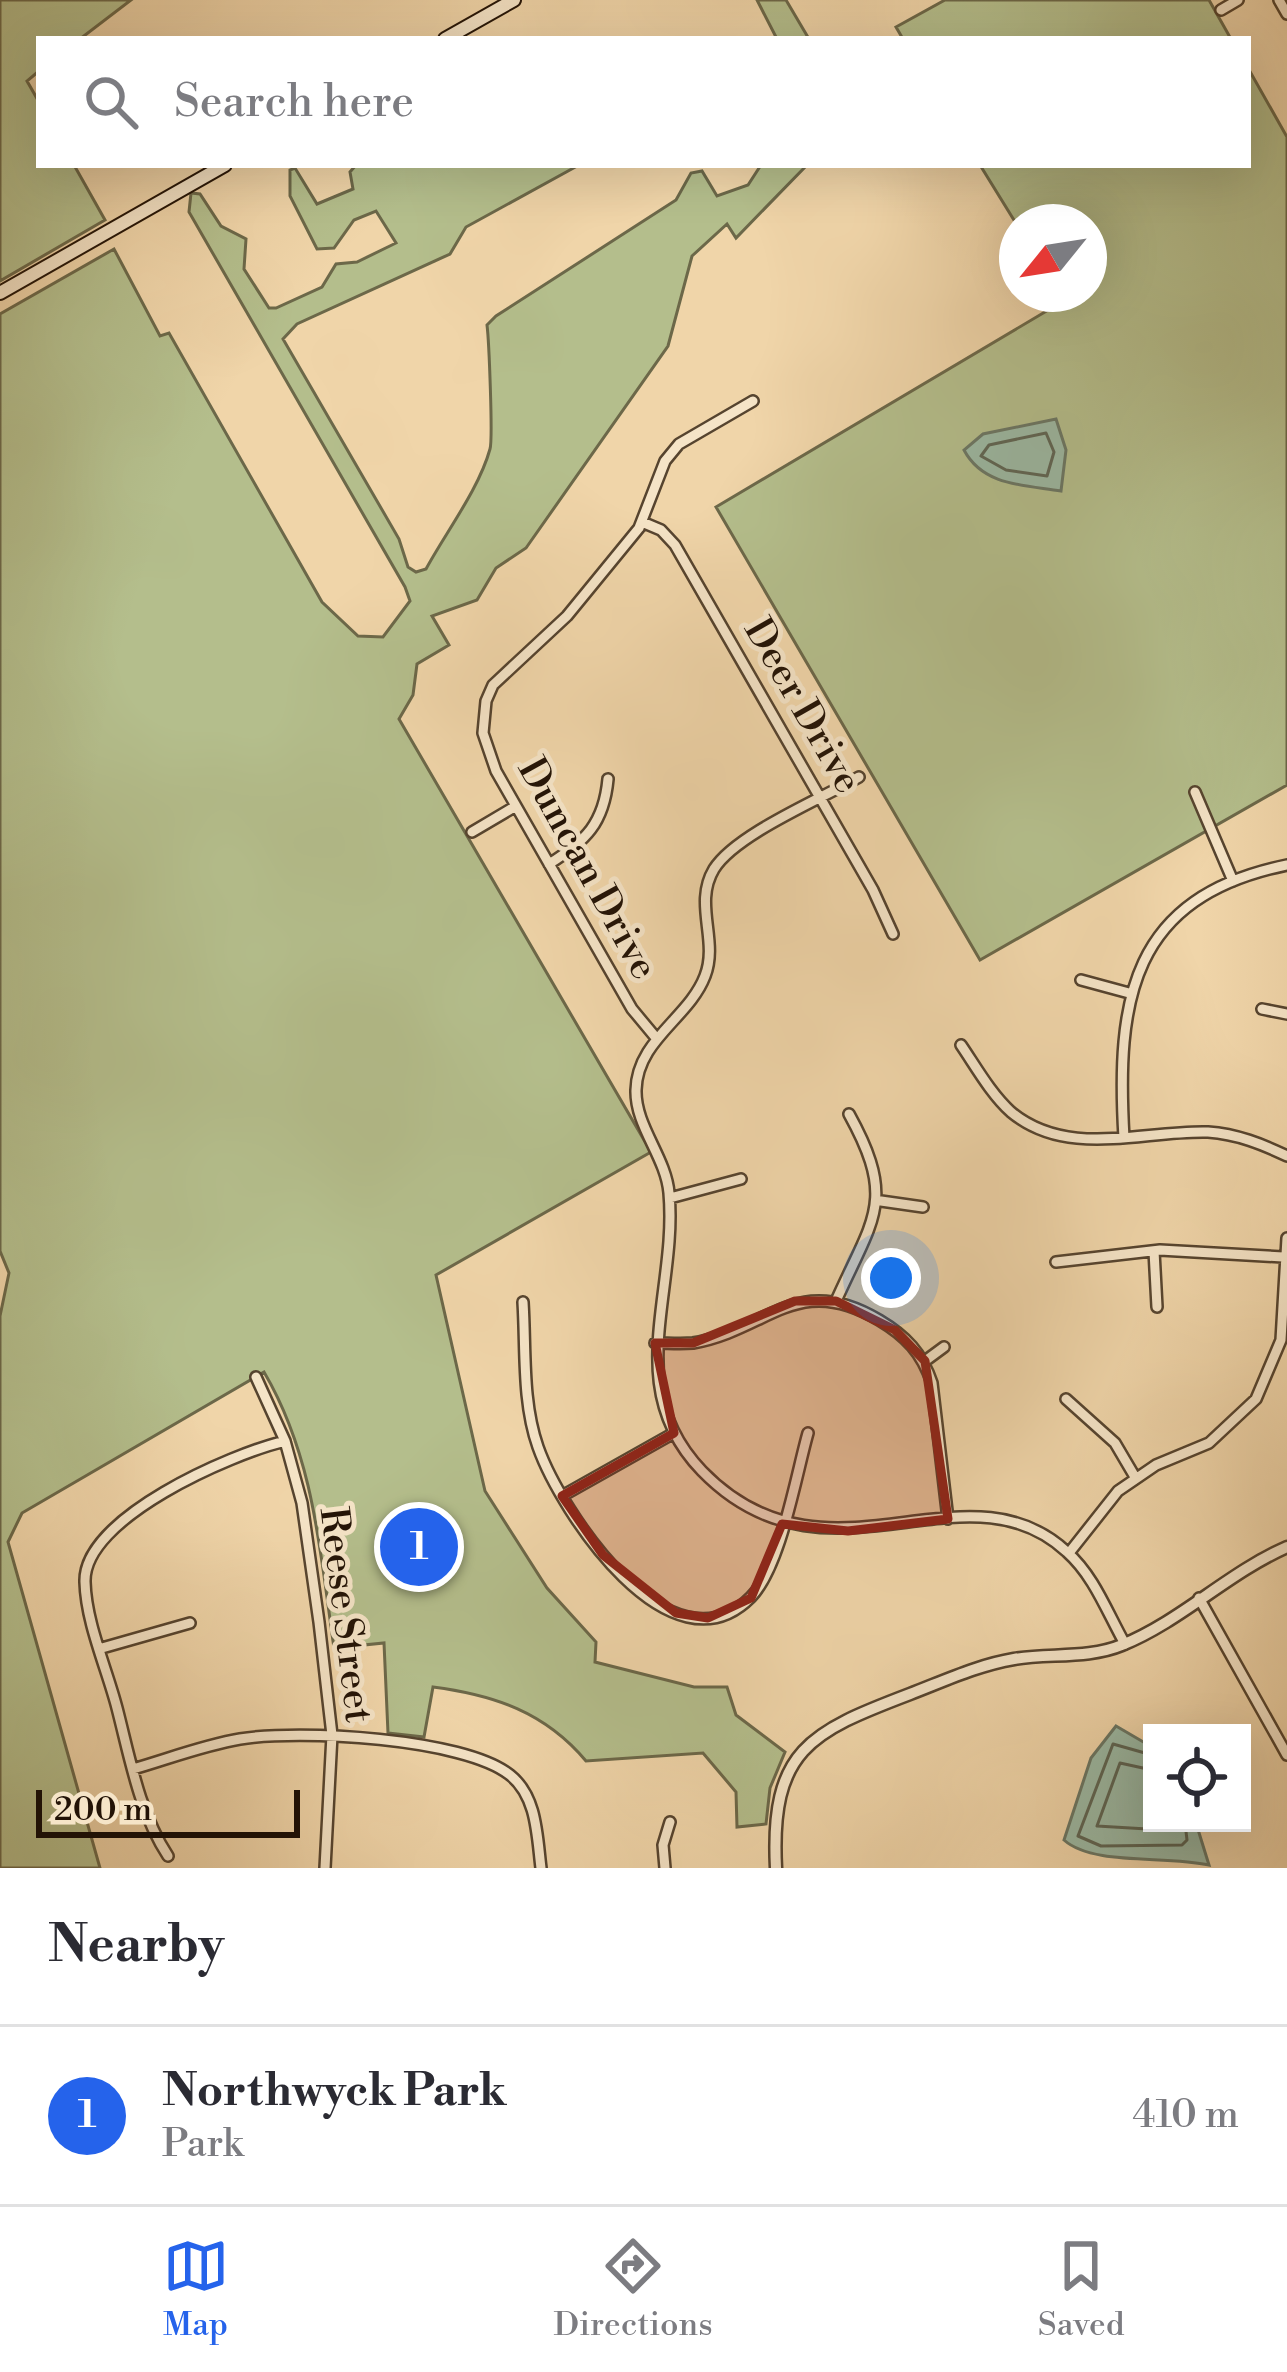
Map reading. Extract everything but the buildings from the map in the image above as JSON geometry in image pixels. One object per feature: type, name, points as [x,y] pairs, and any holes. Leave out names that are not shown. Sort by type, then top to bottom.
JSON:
[{"type":"main road","points":[[451,36],[514,0]]},
{"type":"main road","points":[[0,293],[220,168]]},
{"type":"street","points":[[1221,10],[1238,0]]},
{"type":"street","points":[[1279,0],[1287,14]]},
{"type":"street","name":"Duncan Drive","points":[[657,1039],[632,1010],[487,751],[486,700],[493,685],[567,616],[642,522],[664,461],[679,444],[753,401]]},
{"type":"street","name":"Deer Drive","points":[[642,522],[661,530],[675,545],[893,934]]},
{"type":"street","points":[[859,777],[736,847],[712,873],[704,907],[708,967],[694,996],[657,1039],[638,1075],[636,1093],[670,1198],[655,1343],[658,1392],[674,1433],[718,1486],[782,1524],[848,1531],[988,1517],[1022,1524],[1069,1553],[1088,1576],[1125,1644]]},
{"type":"street","points":[[549,864],[578,846],[600,820],[608,779]]},
{"type":"street","points":[[1195,792],[1233,880]]},
{"type":"street","points":[[472,832],[516,806]]},
{"type":"street","points":[[1124,1138],[1120,1040],[1129,993],[1166,929],[1196,901],[1233,880],[1287,866]]},
{"type":"street","points":[[1081,980],[1129,993]]},
{"type":"street","points":[[1262,1009],[1287,1014]]},
{"type":"street","points":[[961,1045],[1004,1105],[1024,1121],[1082,1139],[1215,1133],[1247,1139],[1287,1156]]},
{"type":"street","points":[[836,1301],[880,1201],[870,1152],[849,1114]]},
{"type":"street","points":[[670,1198],[741,1179]]},
{"type":"street","points":[[880,1201],[923,1207]]},
{"type":"street","points":[[1069,1553],[1110,1498],[1135,1477],[1222,1434],[1278,1369],[1287,1238]]},
{"type":"street","points":[[1056,1262],[1154,1251],[1283,1257]]},
{"type":"street","points":[[1154,1251],[1157,1307]]},
{"type":"street","points":[[655,1343],[693,1342],[796,1301],[836,1301],[895,1330],[925,1361],[938,1412],[948,1519]]},
{"type":"street","points":[[523,1302],[532,1424],[562,1496],[578,1526],[633,1586],[687,1615],[708,1618],[751,1598],[769,1566],[808,1433]]},
{"type":"street","points":[[925,1361],[944,1347]]},
{"type":"street","name":"Reese Street","points":[[256,1377],[286,1441],[302,1503],[332,1735],[325,1868]]},
{"type":"street","points":[[1066,1399],[1115,1443],[1135,1477]]},
{"type":"street","points":[[562,1496],[674,1433]]},
{"type":"street","points":[[168,1856],[151,1830],[85,1581],[101,1535],[246,1450],[286,1441]]},
{"type":"street","points":[[776,1868],[779,1799],[801,1752],[838,1722],[994,1663],[1090,1653],[1125,1644],[1258,1559],[1287,1547]]},
{"type":"street","points":[[1199,1598],[1287,1755]]},
{"type":"street","points":[[102,1648],[190,1623]]},
{"type":"street","points":[[133,1769],[241,1739],[332,1735],[474,1754],[513,1777],[535,1815],[541,1868]]},
{"type":"street","points":[[664,1868],[663,1844],[670,1822]]},
{"type":"highlighted area","points":[[795,1301],[836,1301],[895,1330],[925,1361],[948,1519],[848,1531],[782,1524],[751,1598],[708,1618],[676,1613],[603,1555],[562,1496],[674,1433],[655,1343],[693,1343]]},
{"type":"green space","points":[[0,0],[131,0],[84,36],[36,36],[36,74],[27,81],[36,97],[36,168],[76,168],[105,220],[0,281]]},
{"type":"green space","points":[[757,0],[786,0],[807,36],[775,36]]},
{"type":"green space","points":[[945,0],[1209,0],[1229,36],[901,36],[896,27]]},
{"type":"green space","points":[[1251,73],[1287,137],[1287,785],[980,960],[716,507],[1045,312],[1107,312],[1107,204],[1004,204],[982,168],[1251,168]]},
{"type":"green space","points":[[295,168],[317,204],[353,189],[353,168],[574,168],[466,227],[450,254],[297,324],[283,339],[399,539],[408,567],[416,572],[426,569],[470,495],[490,449],[487,325],[676,200],[691,173],[702,171],[717,196],[748,185],[759,168],[804,168],[736,238],[727,224],[692,256],[668,346],[526,548],[496,568],[477,600],[432,616],[449,645],[417,664],[413,695],[399,719],[651,1152],[436,1275],[485,1491],[547,1588],[596,1642],[595,1662],[694,1687],[727,1687],[736,1715],[785,1752],[770,1788],[766,1824],[737,1827],[736,1792],[703,1753],[586,1761],[536,1718],[497,1701],[433,1687],[424,1737],[388,1733],[384,1643],[334,1648],[304,1471],[281,1404],[264,1372],[22,1513],[8,1542],[100,1868],[0,1868],[0,1316],[9,1273],[0,1251],[0,314],[114,249],[160,336],[169,333],[322,602],[358,636],[383,637],[410,601],[405,587],[189,212],[191,193],[200,194],[221,226],[246,239],[244,269],[269,308],[276,308],[322,287],[336,264],[357,262],[396,243],[376,211],[354,220],[334,248],[317,249],[290,196],[290,170]]},
{"type":"water","points":[[1056,419],[1066,450],[1061,491],[993,477],[964,450],[983,434]]},
{"type":"water","points":[[1116,1726],[1143,1742],[1143,1832],[1199,1832],[1209,1865],[1111,1857],[1064,1840],[1091,1758]]},
{"type":"place","name":"Northwyck Park","points":[[419,1547]]}]
